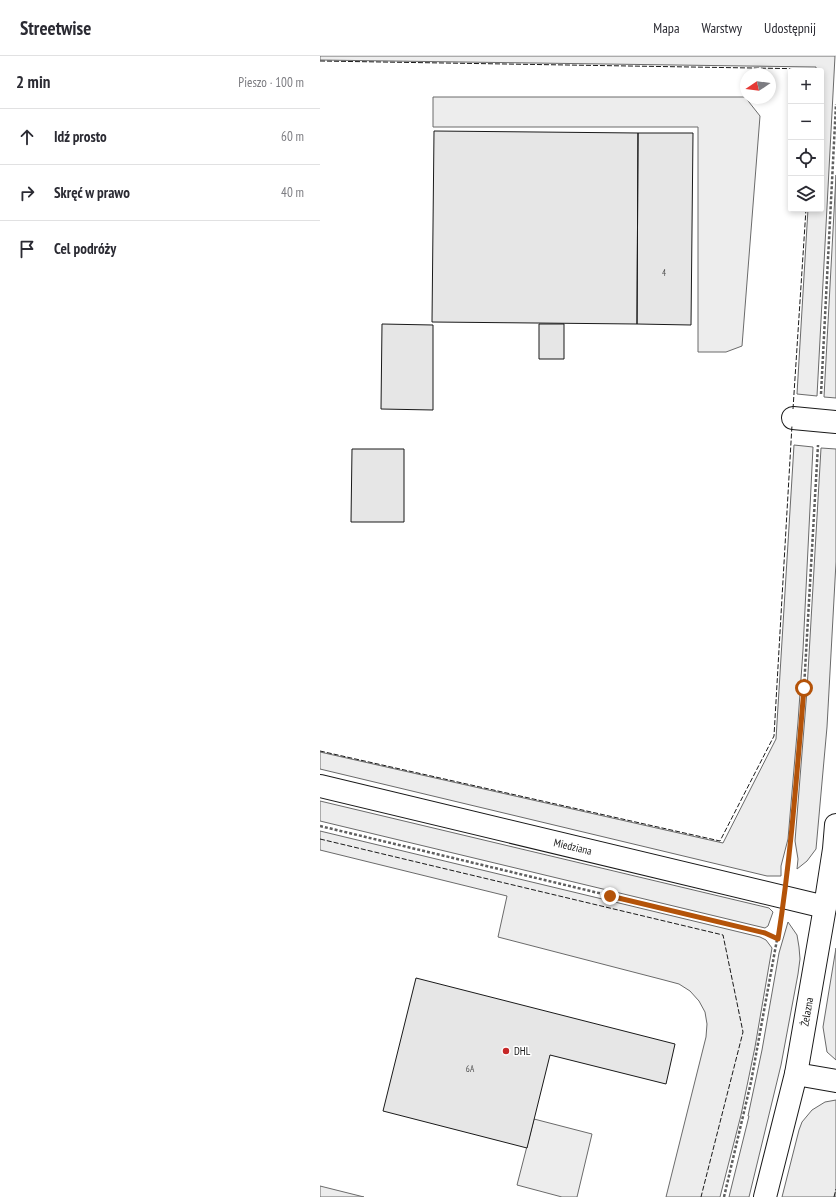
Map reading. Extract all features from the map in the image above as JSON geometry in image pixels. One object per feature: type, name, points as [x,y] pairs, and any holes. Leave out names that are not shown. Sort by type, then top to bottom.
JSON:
[{"type":"street","points":[[793,418],[828,421]]},
{"type":"street","name":"Miedziana","points":[[320,786],[825,907]]},
{"type":"street","name":"Żelazna","points":[[766,1197],[796,1074],[825,907],[834,849],[836,825]]},
{"type":"street","points":[[796,1074],[836,1081]]},
{"type":"path","points":[[724,1197],[751,1082],[778,939],[785,898],[791,840],[828,421],[836,104]]},
{"type":"path","points":[[320,826],[765,933],[778,939]]},
{"type":"shaded area","points":[[320,56],[835,56],[817,396],[797,394],[808,212],[824,212],[824,68],[320,60]]},
{"type":"shaded area","points":[[433,97],[740,97],[740,104],[751,104],[760,116],[742,346],[726,352],[698,352],[698,127],[433,127]]},
{"type":"shaded area","points":[[836,175],[836,398],[824,397]]},
{"type":"shaded area","points":[[794,445],[813,447],[798,722],[788,839],[781,866],[781,876],[767,876],[320,769],[320,752],[723,843],[776,739]]},
{"type":"shaded area","points":[[821,448],[836,449],[836,562],[827,727],[816,849],[807,861],[797,869],[798,859],[795,841],[807,690]]},
{"type":"shaded area","points":[[320,801],[769,908],[773,912],[768,926],[765,928],[320,821]]},
{"type":"shaded area","points":[[320,831],[760,937],[766,940],[772,948],[755,1047],[741,1115],[720,1197],[666,1197],[706,1037],[707,1024],[705,1012],[699,1001],[690,991],[679,984],[498,937],[507,896],[320,850]]},
{"type":"shaded area","points":[[788,922],[797,935],[800,959],[781,1065],[749,1197],[729,1197],[749,1116],[779,953]]},
{"type":"shaded area","points":[[836,948],[836,1060],[827,1052],[823,1027]]},
{"type":"shaded area","points":[[836,1100],[836,1197],[782,1197],[802,1122],[812,1110],[825,1102]]},
{"type":"shaded area","points":[[534,1119],[592,1134],[577,1197],[562,1197],[517,1185]]},
{"type":"shaded area","points":[[320,1186],[364,1197],[320,1197]]},
{"type":"building","points":[[434,131],[638,133],[637,324],[432,322]]},
{"type":"building","points":[[638,133],[693,133],[691,325],[637,324]]},
{"type":"building","points":[[382,324],[433,325],[433,410],[381,409]]},
{"type":"building","points":[[539,324],[564,324],[564,359],[539,359]]},
{"type":"building","points":[[352,449],[404,449],[404,522],[351,522]]},
{"type":"building","points":[[416,978],[675,1044],[666,1084],[550,1055],[527,1148],[383,1111]]},
{"type":"fence","points":[[320,61],[788,69]]},
{"type":"fence","points":[[793,409],[806,212]]},
{"type":"fence","points":[[320,751],[720,841],[774,736],[792,425]]},
{"type":"fence","points":[[320,839],[723,935],[743,1032],[701,1197]]},
{"type":"fence","points":[[834,1197],[836,1189]]},
{"type":"place","name":"DHL","points":[[506,1051]]},
{"type":"route","points":[[610,896],[765,933],[778,939],[785,898],[804,688]]}]
